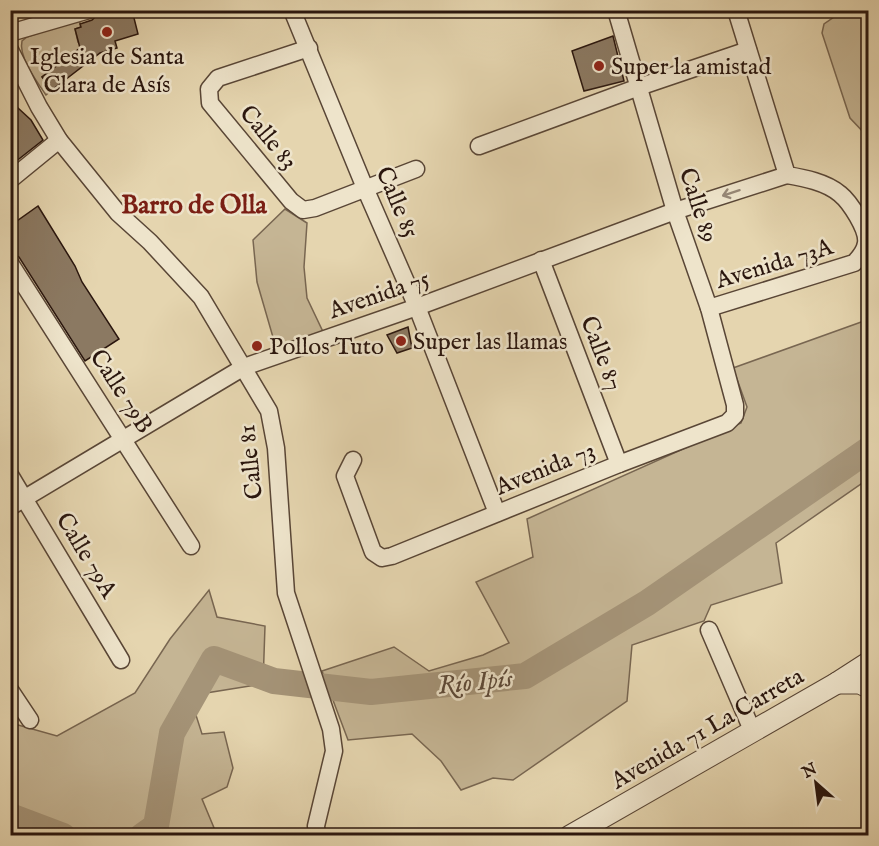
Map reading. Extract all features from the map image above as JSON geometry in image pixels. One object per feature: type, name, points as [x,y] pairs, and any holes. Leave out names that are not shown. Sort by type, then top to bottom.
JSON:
[{"type":"street","points":[[10,33],[89,10]]},
{"type":"street","name":"Calle 85","points":[[292,10],[417,307],[497,513]]},
{"type":"street","name":"Calle 89","points":[[616,10],[675,211],[708,309],[735,405],[735,414]]},
{"type":"street","points":[[736,10],[787,176]]},
{"type":"street","name":"Calle 83","points":[[309,48],[219,78],[209,89],[210,103],[291,201],[303,210],[315,208],[365,188]]},
{"type":"street","name":"Calle 81","points":[[10,50],[59,140],[118,213],[150,242],[201,297],[269,411],[276,448],[286,593],[331,729],[334,751],[316,826],[317,836]]},
{"type":"street","points":[[479,146],[748,50]]},
{"type":"street","points":[[10,180],[59,140]]},
{"type":"street","points":[[365,188],[416,169]]},
{"type":"street","name":"Avenida 75","points":[[10,507],[244,367],[417,307],[675,211],[787,176]]},
{"type":"street","name":"Avenida 73A","points":[[708,309],[854,263],[863,254],[866,243],[865,235],[853,209],[840,193],[808,179],[787,176]]},
{"type":"street","name":"Calle 87","points":[[541,260],[619,464]]},
{"type":"street","name":"Calle 79B","points":[[10,263],[124,438],[190,546]]},
{"type":"street","name":"Avenida 73","points":[[353,460],[345,476],[373,552],[382,558],[727,423],[735,414]]},
{"type":"street","name":"Calle 79A","points":[[10,475],[121,660]]},
{"type":"street","points":[[710,630],[752,730]]},
{"type":"street","name":"Avenida 71 La Carreta","points":[[570,836],[868,663]]},
{"type":"street","points":[[837,683],[860,683],[868,687]]},
{"type":"street","points":[[10,690],[30,720]]},
{"type":"shaded area","points":[[843,11],[868,11],[868,137],[850,118],[822,33],[824,24]]},
{"type":"shaded area","points":[[79,19],[81,27],[75,29],[78,42],[87,43],[42,77],[52,90],[46,95],[25,61],[22,41],[27,37]]},
{"type":"shaded area","points":[[285,209],[307,223],[304,267],[307,298],[325,336],[279,358],[257,282],[253,240]]},
{"type":"shaded area","points":[[864,321],[868,332],[868,479],[776,543],[782,583],[711,605],[704,621],[632,645],[627,701],[513,780],[493,778],[461,790],[441,761],[412,734],[348,740],[322,671],[394,647],[429,671],[483,655],[509,643],[476,582],[533,557],[527,519],[741,423],[747,407],[733,368]]},
{"type":"shaded area","points":[[209,590],[217,617],[265,626],[263,684],[200,694],[194,709],[202,734],[224,732],[233,768],[227,787],[202,799],[217,835],[11,835],[11,723],[57,736],[135,693],[170,639]]},
{"type":"building","name":"Iglesia de Santa Clara de Asís","points":[[108,10],[132,10],[138,34],[115,41],[117,48],[100,53],[52,90],[42,77],[80,48],[75,29],[81,27],[80,24],[92,20],[99,13]]},
{"type":"building","name":"Super la amistad","points":[[613,36],[624,81],[584,91],[572,51]]},
{"type":"building","points":[[18,108],[31,120],[43,140],[10,166],[10,114]]},
{"type":"building","points":[[38,206],[75,266],[82,282],[119,339],[85,361],[19,257],[10,251],[10,226]]},
{"type":"building","name":"Super las llamas","points":[[408,327],[412,348],[397,353],[387,335]]},
{"type":"waterway","name":"Río Ipís","points":[[142,836],[156,826],[172,733],[214,659],[274,681],[371,692],[525,676],[647,603],[868,450]]},
{"type":"waterway","name":"Río Ipís","points":[[10,816],[63,836]]},
{"type":"place","name":"Iglesia de Santa Clara de Asís","points":[[107,32]]},
{"type":"place","name":"Super la amistad","points":[[599,66]]},
{"type":"place","name":"Super las llamas","points":[[401,341]]},
{"type":"place","name":"Pollos Tuto","points":[[257,346]]},
{"type":"district","name":"Barro de Olla","points":[[194,204]]}]
